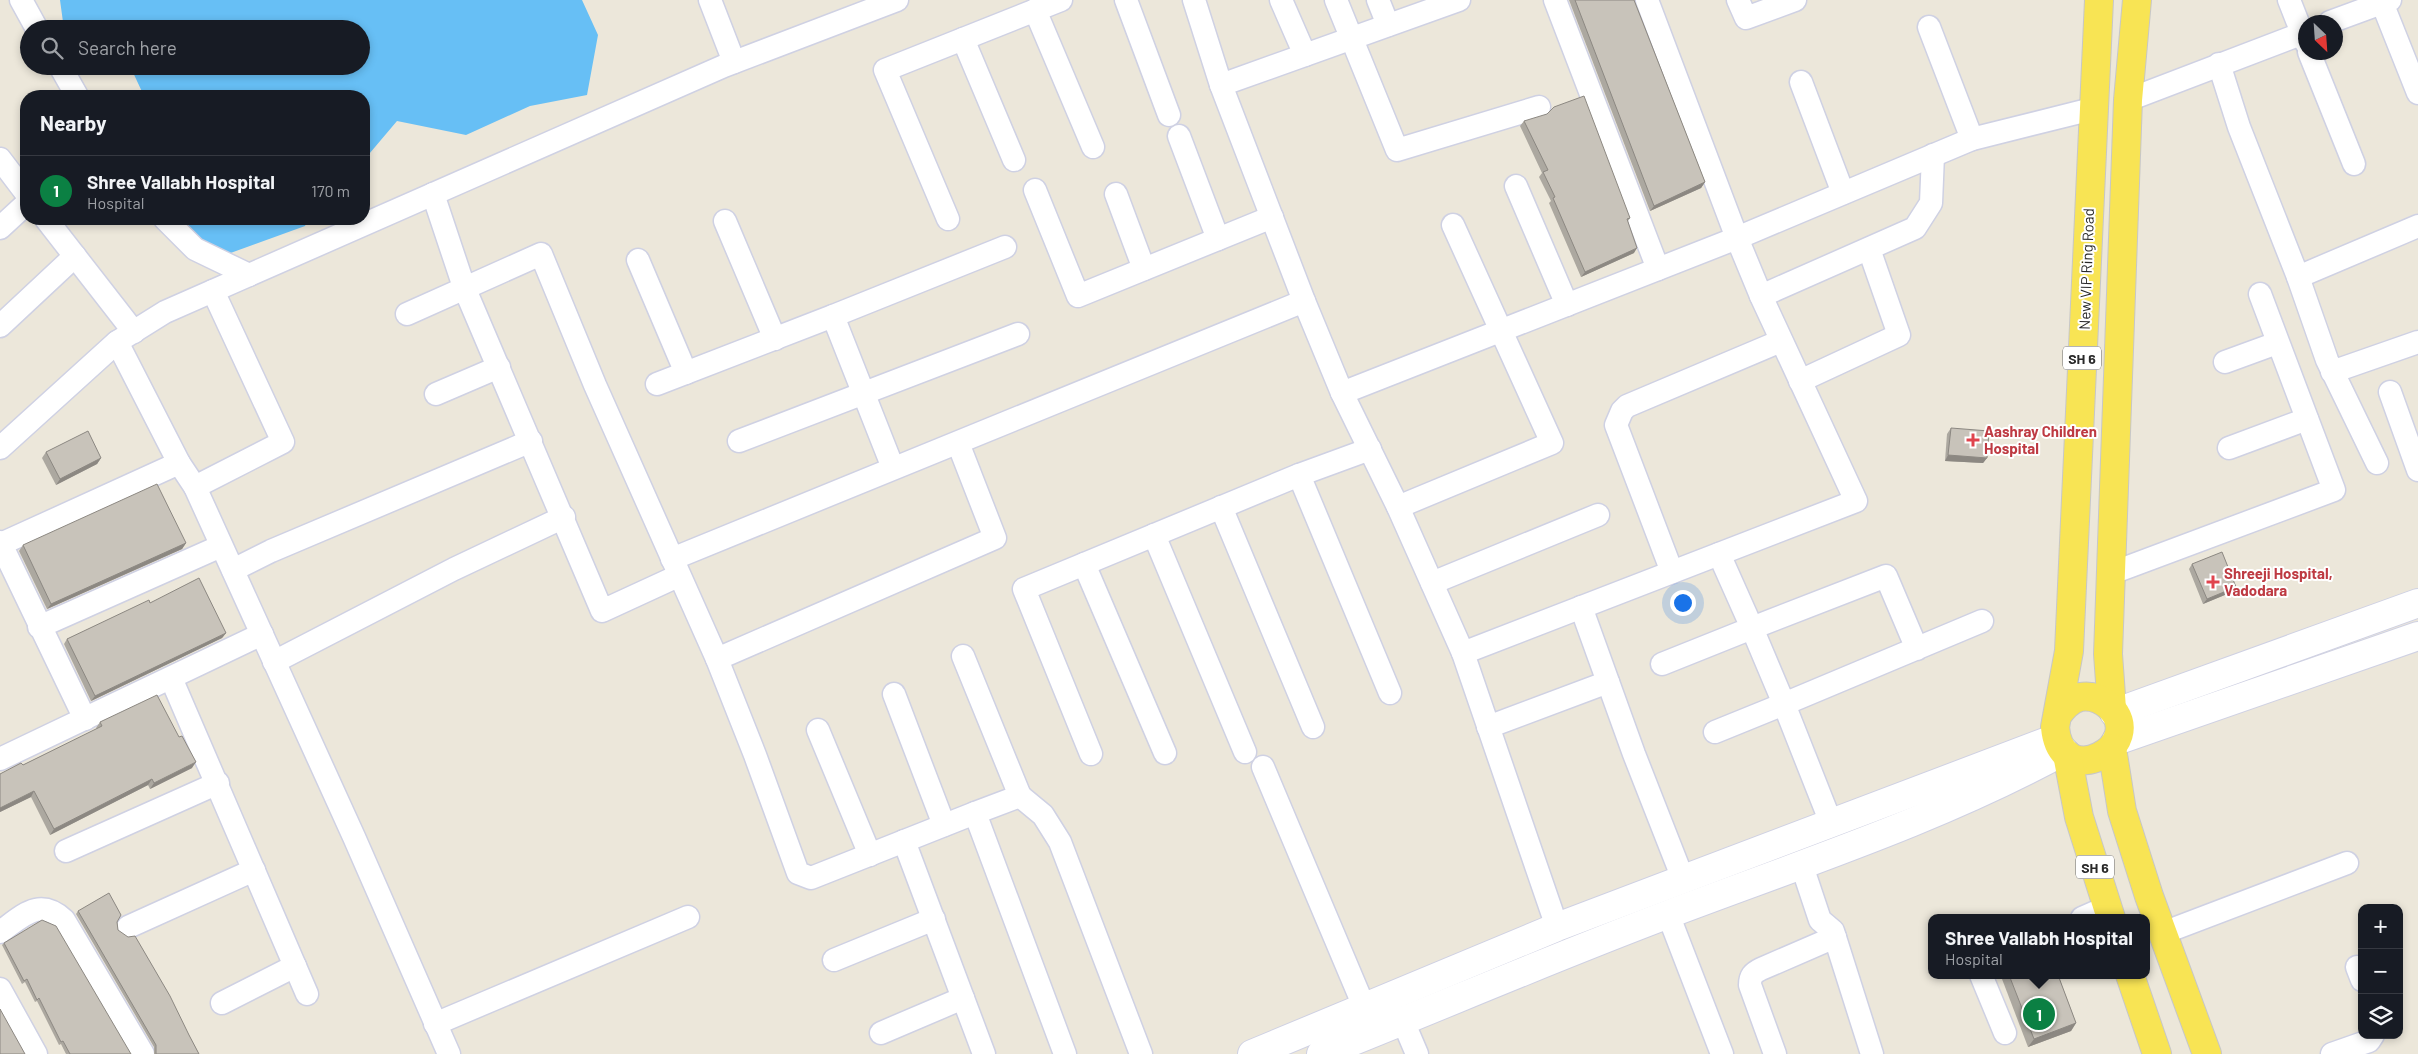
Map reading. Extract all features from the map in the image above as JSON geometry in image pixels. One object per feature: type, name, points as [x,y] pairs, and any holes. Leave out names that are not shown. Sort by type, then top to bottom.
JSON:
[{"type":"main road","name":"New VIP Ring Road","points":[[2099,0],[2092,109],[2069,651],[2061,740],[2080,817],[2109,912]]},
{"type":"main road","name":"SH 6","points":[[2113,711],[2108,654],[2128,100],[2137,0]]},
{"type":"main road","points":[[2082,697],[2094,698],[2104,701],[2113,711],[2119,728],[2114,744],[2105,755],[2086,761],[2061,740],[2063,707],[2072,700],[2082,697]]},
{"type":"main road","name":"SH 6","points":[[2114,744],[2122,810],[2163,933],[2207,1054]]},
{"type":"main road","points":[[2131,979],[2157,1054]]},
{"type":"street","points":[[21,0],[33,20]]},
{"type":"street","points":[[370,222],[734,62],[897,0]]},
{"type":"street","points":[[948,219],[885,70],[1060,0]]},
{"type":"street","points":[[1126,0],[1170,115]]},
{"type":"street","points":[[1194,0],[1222,85],[1304,301],[1342,393],[1398,507],[1463,653],[1557,927]]},
{"type":"street","points":[[1281,0],[1305,55]]},
{"type":"street","points":[[1336,0],[1397,150],[1539,107]]},
{"type":"street","points":[[1378,0],[1388,25]]},
{"type":"street","points":[[1222,85],[1459,0]]},
{"type":"street","points":[[1555,0],[1658,269]]},
{"type":"street","points":[[1463,653],[1856,501],[1761,296],[1737,238],[1647,0]]},
{"type":"street","points":[[1738,0],[1746,18],[1795,0]]},
{"type":"street","points":[[2289,0],[2298,21]]},
{"type":"street","points":[[2343,17],[2384,1],[2416,85]]},
{"type":"street","points":[[716,2],[734,62]]},
{"type":"street","points":[[1035,10],[1093,147]]},
{"type":"street","points":[[1929,26],[1972,138]]},
{"type":"street","points":[[963,39],[1014,160]]},
{"type":"street","points":[[2128,100],[2219,64],[2298,42]]},
{"type":"street","points":[[2314,60],[2354,164]]},
{"type":"street","points":[[2219,64],[2239,127],[2298,278],[2332,372],[2377,463]]},
{"type":"street","points":[[65,75],[74,90]]},
{"type":"street","points":[[1800,82],[1843,193]]},
{"type":"street","points":[[1342,393],[1737,238],[1972,138],[2092,109]]},
{"type":"street","points":[[1179,136],[1218,239]]},
{"type":"street","points":[[1761,296],[1915,228],[1930,203],[1933,154]]},
{"type":"street","points":[[0,159],[20,185]]},
{"type":"street","points":[[1516,186],[1567,305]]},
{"type":"street","points":[[1034,190],[1078,296],[1272,217]]},
{"type":"street","points":[[433,194],[464,287],[564,517],[602,611],[675,567],[893,468],[1304,301]]},
{"type":"street","points":[[1116,194],[1144,269]]},
{"type":"street","points":[[0,228],[20,210]]},
{"type":"street","points":[[725,221],[775,339]]},
{"type":"street","points":[[51,225],[75,256],[125,337],[178,463],[195,487],[354,837],[449,1054]]},
{"type":"street","points":[[171,225],[195,249],[250,275]]},
{"type":"street","points":[[0,448],[125,337],[164,312],[363,225]]},
{"type":"street","points":[[1398,507],[1552,443],[1452,225]]},
{"type":"street","points":[[2298,278],[2418,226]]},
{"type":"street","points":[[657,384],[1005,247]]},
{"type":"street","points":[[1800,381],[1899,335],[1869,249]]},
{"type":"street","points":[[407,314],[541,254],[599,394],[717,659],[798,872],[811,878],[1020,796]]},
{"type":"street","points":[[0,326],[75,256]]},
{"type":"street","points":[[638,260],[686,374]]},
{"type":"street","points":[[195,487],[283,442],[213,291]]},
{"type":"street","points":[[2112,573],[2334,490],[2260,294]]},
{"type":"street","points":[[833,316],[893,468]]},
{"type":"street","points":[[739,441],[1018,334]]},
{"type":"street","points":[[1672,572],[1616,425],[1618,417],[1628,406],[1781,341]]},
{"type":"street","points":[[2332,372],[2418,342]]},
{"type":"street","points":[[2225,362],[2277,343]]},
{"type":"street","points":[[436,394],[499,367]]},
{"type":"street","points":[[2390,392],[2418,470]]},
{"type":"street","points":[[2229,448],[2306,419]]},
{"type":"street","points":[[233,570],[271,551],[531,441]]},
{"type":"street","points":[[717,659],[995,538],[958,443]]},
{"type":"street","points":[[1092,754],[1024,588],[1299,475],[1370,449]]},
{"type":"street","points":[[85,719],[0,543],[178,463]]},
{"type":"street","points":[[1299,475],[1390,693]]},
{"type":"street","points":[[1221,507],[1313,727]]},
{"type":"street","points":[[1432,584],[1598,515]]},
{"type":"street","points":[[274,662],[454,569],[564,517]]},
{"type":"street","points":[[1154,535],[1245,752]]},
{"type":"street","points":[[39,627],[221,546]]},
{"type":"street","points":[[1719,554],[1784,704],[1831,823]]},
{"type":"street","points":[[1084,564],[1165,753]]},
{"type":"street","points":[[1662,664],[1886,576],[1917,648]]},
{"type":"street","points":[[2113,711],[2418,603]]},
{"type":"street","points":[[1581,607],[1683,879]]},
{"type":"street","points":[[1715,732],[1982,621]]},
{"type":"street","points":[[0,759],[262,634]]},
{"type":"street","points":[[2114,744],[2418,636]]},
{"type":"street","points":[[963,656],[1020,796],[1043,815],[1060,842],[1141,1054]]},
{"type":"street","points":[[171,678],[218,783],[307,994]]},
{"type":"street","points":[[1488,727],[1608,682]]},
{"type":"street","points":[[894,694],[944,825]]},
{"type":"street","points":[[818,730],[870,855]]},
{"type":"street","points":[[1252,1054],[1364,1009],[1557,927],[1831,823],[2061,740]]},
{"type":"street","points":[[1321,1054],[1668,914],[1802,866],[2010,780],[2061,740]]},
{"type":"street","points":[[1263,767],[1364,1009]]},
{"type":"street","points":[[66,851],[218,783]]},
{"type":"street","points":[[975,813],[1065,1054]]},
{"type":"street","points":[[904,841],[984,1054]]},
{"type":"street","points":[[2163,933],[2346,863]]},
{"type":"street","points":[[1802,866],[1820,920],[1833,932],[1836,938],[1872,1054]]},
{"type":"street","points":[[128,927],[254,870]]},
{"type":"street","points":[[0,932],[28,912],[43,908],[54,910],[64,920],[144,1054]]},
{"type":"street","points":[[1668,914],[1717,1053]]},
{"type":"street","points":[[436,1024],[688,917]]},
{"type":"street","points":[[834,960],[934,919]]},
{"type":"street","points":[[1775,1054],[1750,985],[1750,979],[1760,969],[1836,938]]},
{"type":"street","points":[[222,1003],[295,966]]},
{"type":"street","points":[[1983,979],[2005,1033]]},
{"type":"street","points":[[0,989],[36,1054]]},
{"type":"street","points":[[880,1033],[963,998]]},
{"type":"street","points":[[1403,1021],[1417,1054]]},
{"type":"street","points":[[2332,1054],[2370,1039]]},
{"type":"water","points":[[60,0],[582,0],[598,35],[587,95],[530,106],[466,135],[397,121],[370,153],[370,90],[141,90],[134,75],[370,75],[370,20],[63,20]]},
{"type":"water","points":[[182,225],[305,225],[225,255],[197,245]]},
{"type":"building","points":[[1575,0],[1634,0],[1705,182],[1654,206]]},
{"type":"building","points":[[1584,96],[1630,218],[1627,219],[1637,248],[1585,272],[1543,172],[1548,170],[1524,121],[1547,114],[1554,107]]},
{"type":"building","points":[[1951,428],[1989,431],[1987,458],[1948,455]]},
{"type":"building","points":[[88,431],[101,458],[60,479],[46,452]]},
{"type":"building","points":[[157,484],[186,543],[51,604],[23,545]]},
{"type":"building","points":[[2222,552],[2236,587],[2207,599],[2192,564]]},
{"type":"building","points":[[199,578],[226,633],[95,696],[67,639],[149,600],[150,603]]},
{"type":"building","points":[[157,695],[179,737],[182,736],[196,762],[154,783],[152,779],[54,829],[34,791],[0,808],[0,774],[21,763],[23,765],[102,726],[100,722]]},
{"type":"building","points":[[109,893],[121,915],[117,922],[118,930],[128,937],[135,936],[170,996],[199,1054],[156,1054],[156,1045],[78,911]]},
{"type":"building","points":[[42,920],[56,926],[131,1054],[70,1054],[63,1041],[61,1042],[39,998],[37,1000],[27,979],[24,981],[4,943]]},
{"type":"building","points":[[2011,979],[2060,979],[2076,1023],[2034,1039]]},
{"type":"building","points":[[0,1009],[25,1054],[0,1054]]},
{"type":"place","name":"Aashray Children Hospital","points":[[1973,440]]},
{"type":"place","name":"Shreeji Hospital, Vadodara","points":[[2213,582]]},
{"type":"place","name":"Shree Vallabh Hospital","points":[[2039,1014]]}]
